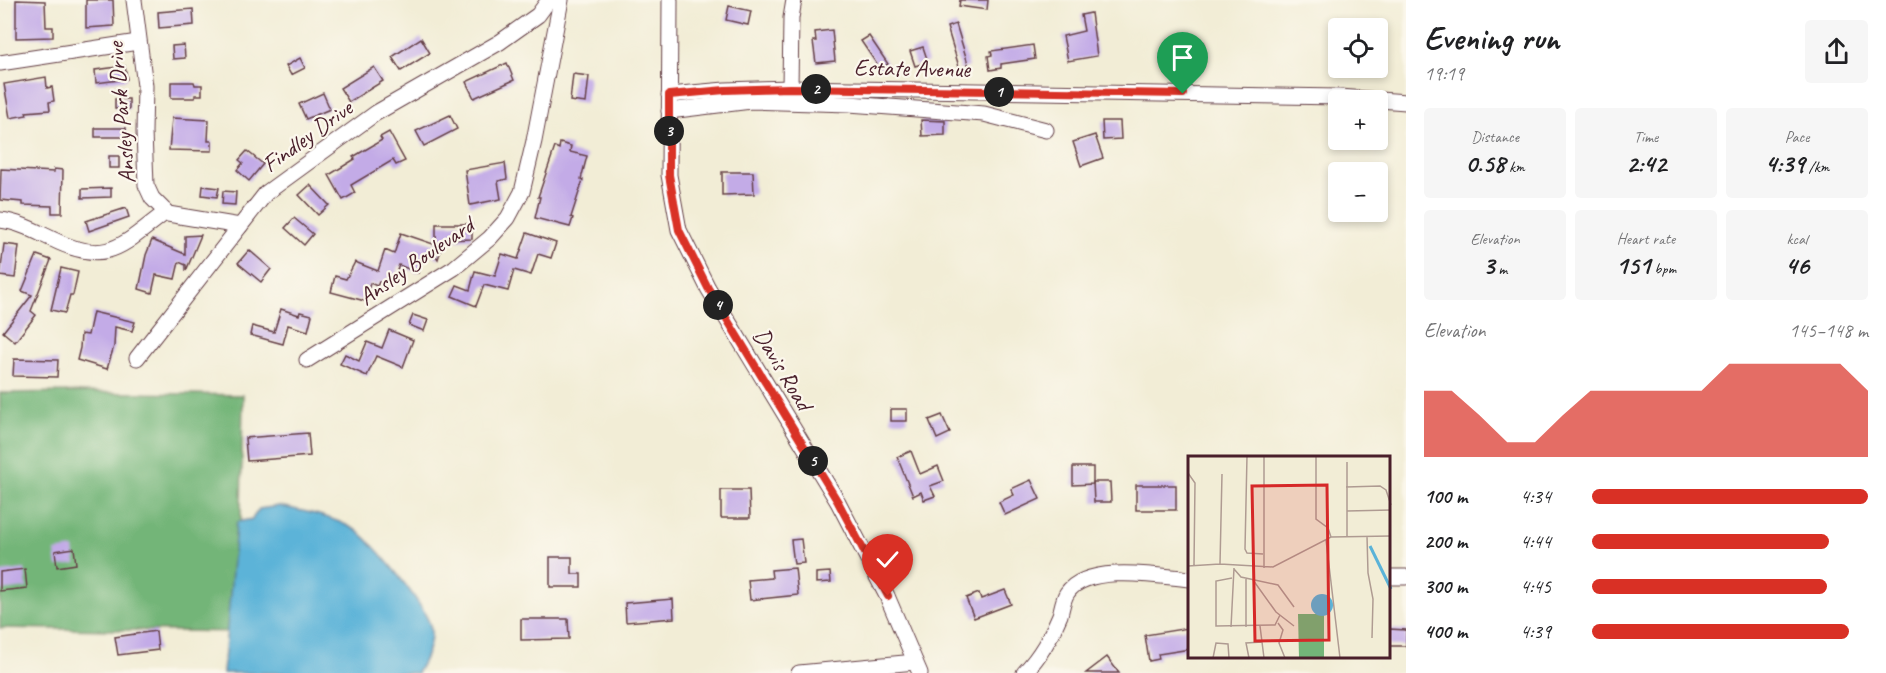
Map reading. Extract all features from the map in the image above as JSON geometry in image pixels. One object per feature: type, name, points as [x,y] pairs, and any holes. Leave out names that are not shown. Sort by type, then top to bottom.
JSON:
[{"type":"street","name":"Ansley Park Drive","points":[[134,0],[145,86],[146,185],[152,198],[166,212]]},
{"type":"street","name":"Findley Drive","points":[[137,358],[266,193],[376,113],[500,42],[538,15],[549,0]]},
{"type":"street","name":"Ansley Boulevard","points":[[307,360],[454,268],[490,238],[508,218],[522,192],[530,162],[561,0]]},
{"type":"street","name":"Davis Road","points":[[670,0],[669,175],[679,230],[708,288],[838,502],[888,596],[917,667]]},
{"type":"street","points":[[790,88],[791,18],[794,0]]},
{"type":"street","points":[[0,63],[138,42]]},
{"type":"street","name":"Estate Avenue","points":[[669,103],[725,90],[790,88],[1328,96],[1406,102]]},
{"type":"street","points":[[669,103],[751,101],[849,104],[984,114],[1046,130]]},
{"type":"street","points":[[0,220],[14,222],[82,251],[102,252],[115,249],[166,212],[240,226]]},
{"type":"street","points":[[1024,673],[1040,656],[1060,614],[1067,593],[1080,582],[1099,575],[1135,574],[1188,579]]},
{"type":"street","points":[[799,673],[917,667]]},
{"type":"green space","points":[[0,393],[243,395],[239,632],[0,628]]},
{"type":"water","points":[[279,506],[317,514],[345,524],[362,535],[386,560],[421,607],[431,630],[427,653],[417,673],[223,673],[237,522],[252,519],[259,509]]},
{"type":"building","points":[[16,0],[45,1],[46,27],[53,27],[53,37],[16,38]]},
{"type":"building","points":[[86,0],[113,0],[114,26],[86,28]]},
{"type":"building","points":[[960,0],[988,0],[987,10],[959,6]]},
{"type":"building","points":[[729,6],[751,11],[748,25],[726,20]]},
{"type":"building","points":[[193,9],[194,25],[159,28],[158,12]]},
{"type":"building","points":[[1091,13],[1097,56],[1068,61],[1063,36],[1084,31],[1081,15]]},
{"type":"building","points":[[956,24],[969,67],[960,70],[947,27]]},
{"type":"building","points":[[832,30],[835,61],[816,63],[813,41],[816,41],[815,32]]},
{"type":"building","points":[[869,36],[888,64],[880,69],[861,41]]},
{"type":"building","points":[[421,38],[430,53],[401,71],[392,57]]},
{"type":"building","points":[[1183,42],[1204,42],[1204,56],[1183,56]]},
{"type":"building","points":[[184,45],[185,58],[173,59],[172,46]]},
{"type":"building","points":[[1033,45],[1035,59],[1001,64],[1001,68],[990,70],[988,56],[992,55],[991,51]]},
{"type":"building","points":[[923,47],[928,62],[915,66],[910,51]]},
{"type":"building","points":[[300,58],[305,68],[291,75],[286,66]]},
{"type":"building","points":[[507,63],[514,80],[474,98],[466,82]]},
{"type":"building","points":[[125,66],[127,79],[96,83],[95,70]]},
{"type":"building","points":[[374,67],[383,81],[349,102],[340,88]]},
{"type":"building","points":[[573,74],[589,76],[586,103],[570,101]]},
{"type":"building","points":[[46,77],[47,88],[52,87],[54,101],[49,102],[50,110],[26,112],[27,115],[10,118],[4,84]]},
{"type":"building","points":[[171,82],[194,82],[195,85],[202,85],[202,95],[195,95],[195,98],[171,98]]},
{"type":"building","points":[[323,93],[330,109],[306,119],[299,104]]},
{"type":"building","points":[[115,99],[129,99],[129,109],[115,109]]},
{"type":"building","points":[[450,115],[457,129],[424,146],[416,131]]},
{"type":"building","points":[[172,118],[209,120],[208,141],[212,141],[212,151],[169,150]]},
{"type":"building","points":[[921,120],[945,121],[945,135],[922,136]]},
{"type":"building","points":[[1102,121],[1120,121],[1121,139],[1103,140]]},
{"type":"building","points":[[95,128],[126,128],[126,137],[95,137]]},
{"type":"building","points":[[389,132],[405,161],[396,165],[393,160],[351,185],[355,193],[343,200],[329,175],[382,140],[380,137]]},
{"type":"building","points":[[1095,135],[1103,158],[1081,166],[1073,142]]},
{"type":"building","points":[[560,143],[571,146],[570,152],[587,156],[570,227],[535,218],[540,197],[538,197],[555,147],[559,149]]},
{"type":"building","points":[[247,151],[263,164],[249,181],[237,170],[243,163],[239,160]]},
{"type":"building","points":[[109,156],[119,156],[119,168],[109,168]]},
{"type":"building","points":[[505,163],[507,179],[498,181],[501,199],[470,205],[465,170]]},
{"type":"building","points":[[1,169],[54,172],[54,169],[63,170],[62,213],[52,213],[52,206],[23,205],[23,202],[0,200]]},
{"type":"building","points":[[722,172],[753,172],[754,194],[722,195]]},
{"type":"building","points":[[310,185],[329,205],[318,215],[299,195]]},
{"type":"building","points":[[203,186],[219,188],[217,197],[202,195]]},
{"type":"building","points":[[111,188],[111,197],[82,198],[82,189]]},
{"type":"building","points":[[223,191],[236,192],[235,205],[222,204]]},
{"type":"building","points":[[126,208],[129,217],[89,231],[86,221]]},
{"type":"building","points":[[294,218],[313,234],[304,245],[285,228]]},
{"type":"building","points":[[436,224],[472,224],[472,239],[444,240],[438,259],[429,253],[427,258],[424,257],[418,273],[399,265],[391,286],[379,282],[377,286],[370,283],[365,301],[331,292],[335,276],[346,279],[355,262],[378,271],[385,250],[394,254],[401,233],[436,245]]},
{"type":"building","points":[[527,233],[556,243],[551,258],[538,254],[531,275],[514,270],[508,291],[484,285],[476,306],[452,296],[457,285],[470,290],[475,271],[495,276],[502,254],[518,259]]},
{"type":"building","points":[[201,235],[186,271],[186,265],[179,262],[175,279],[156,275],[152,293],[139,289],[146,255],[152,240],[185,254],[185,236]]},
{"type":"building","points":[[4,244],[19,246],[15,278],[0,276]]},
{"type":"building","points":[[249,250],[271,269],[261,282],[238,263]]},
{"type":"building","points":[[37,255],[51,260],[31,311],[36,315],[15,342],[3,332],[32,295],[22,291]]},
{"type":"building","points":[[61,268],[78,272],[73,295],[70,295],[65,313],[51,310]]},
{"type":"building","points":[[281,309],[299,315],[300,312],[312,315],[308,331],[288,325],[283,344],[250,335],[252,326],[274,332]]},
{"type":"building","points":[[93,312],[135,322],[132,331],[115,327],[114,346],[107,369],[77,360],[81,334],[88,335]]},
{"type":"building","points":[[413,315],[428,320],[424,331],[409,325]]},
{"type":"building","points":[[389,330],[413,340],[403,367],[376,356],[367,376],[340,364],[345,354],[359,361],[367,342],[382,348]]},
{"type":"building","points":[[14,359],[58,360],[57,377],[13,376]]},
{"type":"building","points":[[891,409],[907,409],[907,421],[891,421]]},
{"type":"building","points":[[942,415],[950,433],[937,439],[929,420]]},
{"type":"building","points":[[308,433],[310,456],[247,461],[245,438]]},
{"type":"building","points":[[911,451],[920,474],[938,466],[944,481],[930,486],[935,496],[924,500],[921,492],[913,496],[897,457]]},
{"type":"building","points":[[1073,467],[1093,467],[1093,484],[1073,485]]},
{"type":"building","points":[[1031,480],[1040,499],[1005,515],[999,502],[1014,495],[1011,489]]},
{"type":"building","points":[[1093,482],[1110,482],[1111,502],[1094,502]]},
{"type":"building","points":[[1136,485],[1176,485],[1176,510],[1136,510]]},
{"type":"building","points":[[721,490],[749,490],[750,518],[721,518]]},
{"type":"building","points":[[801,539],[804,563],[794,564],[791,540]]},
{"type":"building","points":[[74,548],[76,564],[57,567],[55,551]]},
{"type":"building","points":[[550,557],[572,557],[572,574],[581,574],[581,587],[550,587]]},
{"type":"building","points":[[795,568],[798,595],[750,600],[748,580],[772,578],[771,570]]},
{"type":"building","points":[[25,569],[27,588],[0,591],[0,572]]},
{"type":"building","points":[[830,572],[831,582],[816,583],[816,573]]},
{"type":"building","points":[[1005,590],[1011,604],[974,618],[966,598],[979,593],[981,599]]},
{"type":"building","points":[[673,599],[674,618],[626,622],[625,603]]},
{"type":"building","points":[[521,619],[568,619],[569,639],[521,640]]},
{"type":"building","points":[[1188,628],[1188,649],[1158,654],[1159,659],[1149,661],[1145,635]]},
{"type":"building","points":[[1391,629],[1406,630],[1406,646],[1391,646]]},
{"type":"building","points":[[156,631],[158,650],[118,655],[115,637]]},
{"type":"building","points":[[1107,657],[1119,673],[1086,673]]},
{"type":"route","points":[[888,596],[838,502],[708,288],[679,230],[669,175],[669,95],[790,88],[1183,94]]}]
